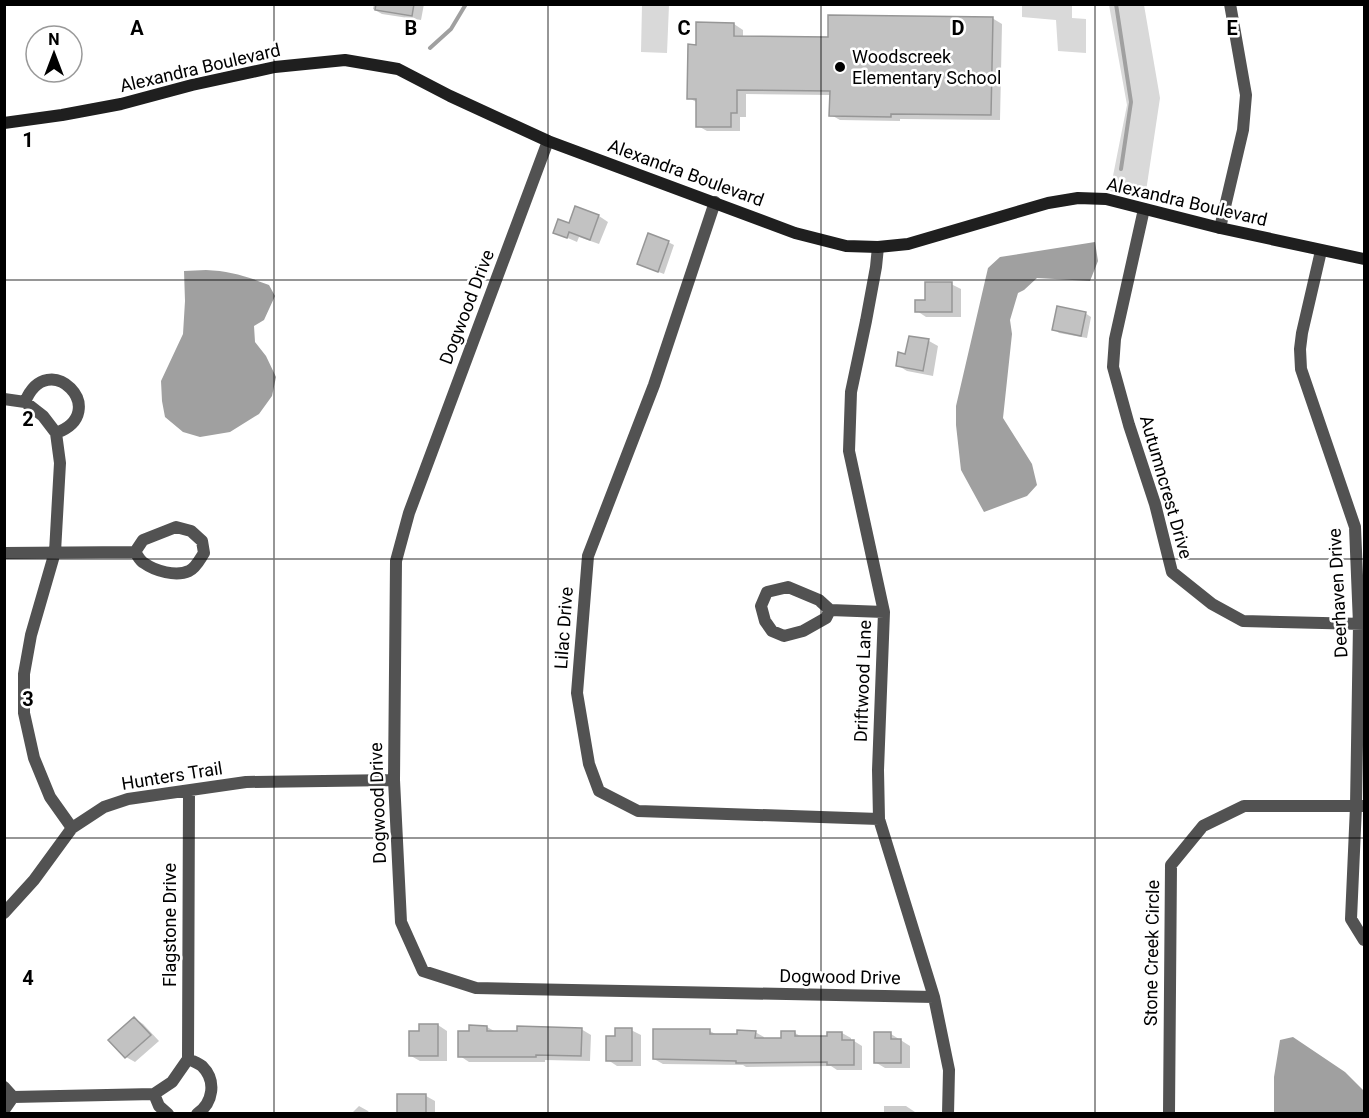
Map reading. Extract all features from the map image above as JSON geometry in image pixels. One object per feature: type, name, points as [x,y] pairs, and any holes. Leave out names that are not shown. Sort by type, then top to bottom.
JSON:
[{"type":"street","points":[[1220,228],[1243,130],[1246,96],[1230,4]]},
{"type":"street","name":"Alexandra Boulevard","points":[[4,123],[121,104],[192,85],[275,67],[345,60],[398,69],[450,96],[548,141],[795,233],[846,246],[878,247],[908,244],[1038,206],[1078,198],[1106,199],[1220,228],[1365,259]]},
{"type":"street","name":"Dogwood Drive","points":[[548,141],[409,513],[396,561],[394,780],[401,922],[423,971],[476,988],[934,997]]},
{"type":"street","name":"Lilac Drive","points":[[715,202],[654,385],[588,556],[577,693],[589,764],[599,791],[638,811],[879,819]]},
{"type":"street","name":"Autumncrest Drive","points":[[1144,209],[1114,339],[1113,367],[1155,504],[1172,572],[1212,604],[1243,621],[1362,624]]},
{"type":"street","name":"Driftwood Lane","points":[[878,247],[866,321],[850,392],[849,451],[884,612],[878,770],[879,819],[934,997],[949,1070],[948,1113]]},
{"type":"street","name":"Deerhaven Drive","points":[[1321,250],[1302,333],[1301,369],[1355,527],[1362,624],[1360,806],[1351,919],[1365,940]]},
{"type":"street","points":[[25,402],[29,391],[38,383],[49,380],[61,381],[71,387],[77,397],[79,409],[75,420],[67,429],[56,433]]},
{"type":"street","points":[[4,399],[25,402],[44,416],[56,433],[60,463],[55,552],[31,635],[24,674],[24,713],[34,759],[50,797],[72,828]]},
{"type":"street","points":[[176,528],[191,531],[202,541],[204,553],[190,571],[173,573],[158,570],[142,562],[135,552],[143,540],[176,528]]},
{"type":"street","points":[[4,553],[135,552]]},
{"type":"street","points":[[830,610],[826,618],[803,631],[784,636],[772,631],[765,621],[761,606],[766,592],[788,587],[819,600],[830,610],[884,612]]},
{"type":"street","name":"Hunters Trail","points":[[4,913],[34,880],[72,828],[104,807],[128,799],[246,782],[394,780]]},
{"type":"street","name":"Flagstone Drive","points":[[188,1059],[189,791]]},
{"type":"street","name":"Stone Creek Circle","points":[[1168,1113],[1171,865],[1203,826],[1244,806],[1360,806]]},
{"type":"street","points":[[4,1087],[13,1097],[154,1094],[172,1082],[188,1059],[200,1064],[208,1074],[212,1086],[210,1098],[204,1109],[197,1113]]},
{"type":"street","points":[[154,1094],[159,1106],[168,1113]]},
{"type":"street","points":[[4,1110],[13,1097]]},
{"type":"shaded area","points":[[642,5],[669,5],[667,53],[641,52]]},
{"type":"shaded area","points":[[1022,5],[1072,5],[1072,18],[1086,19],[1086,53],[1058,51],[1056,20],[1022,17]]},
{"type":"shaded area","points":[[1109,5],[1144,5],[1160,98],[1145,198],[1110,191],[1127,105]]},
{"type":"shaded area","points":[[1095,242],[1098,261],[1090,281],[1037,278],[1018,293],[1010,320],[1012,334],[1003,418],[1032,464],[1037,485],[1027,496],[984,512],[961,470],[956,406],[988,268],[1000,257]]},
{"type":"shaded area","points":[[206,270],[238,274],[269,285],[275,296],[264,320],[254,326],[255,342],[266,356],[276,377],[272,396],[259,414],[230,432],[200,437],[183,432],[165,417],[161,381],[183,334],[184,271]]},
{"type":"shaded area","points":[[1293,1037],[1345,1072],[1364,1091],[1364,1113],[1274,1113],[1274,1077],[1280,1040]]},
{"type":"building","points":[[376,4],[414,4],[412,16],[375,10]]},
{"type":"building","name":"Woodscreek Elementary School","points":[[828,15],[993,17],[991,115],[829,116],[830,91],[737,90],[737,113],[731,113],[731,127],[696,127],[696,99],[687,99],[688,44],[696,45],[696,22],[734,23],[734,36],[828,37]]},
{"type":"building","points":[[575,206],[599,215],[590,240],[569,232],[567,238],[553,233],[558,219],[569,223]]},
{"type":"building","points":[[648,233],[669,241],[658,272],[637,264]]},
{"type":"building","points":[[925,282],[952,282],[952,312],[915,312],[915,300],[925,300]]},
{"type":"building","points":[[1057,306],[1086,312],[1081,336],[1052,330]]},
{"type":"building","points":[[909,336],[929,339],[923,371],[896,366],[898,352],[905,354]]},
{"type":"building","points":[[134,1017],[151,1035],[125,1058],[108,1040]]},
{"type":"building","points":[[419,1024],[438,1024],[438,1056],[409,1056],[409,1031],[419,1031]]},
{"type":"building","points":[[469,1025],[487,1026],[487,1031],[517,1031],[517,1026],[582,1028],[581,1056],[458,1057],[458,1031],[469,1031]]},
{"type":"building","points":[[615,1028],[632,1028],[632,1061],[606,1061],[606,1036],[615,1036]]},
{"type":"building","points":[[653,1029],[710,1029],[710,1034],[737,1034],[737,1030],[756,1031],[755,1038],[781,1038],[781,1031],[795,1031],[795,1036],[827,1036],[827,1032],[842,1032],[842,1040],[854,1040],[854,1065],[827,1065],[827,1062],[736,1063],[736,1061],[653,1059]]},
{"type":"building","points":[[874,1032],[891,1032],[891,1039],[901,1039],[901,1063],[874,1063]]},
{"type":"building","points":[[397,1094],[426,1094],[426,1113],[397,1113]]},
{"type":"waterway","points":[[430,48],[451,29],[466,4]]},
{"type":"waterway","points":[[1116,4],[1131,102],[1121,169]]},
{"type":"place","name":"Woodscreek Elementary School","points":[[840,67]]}]
